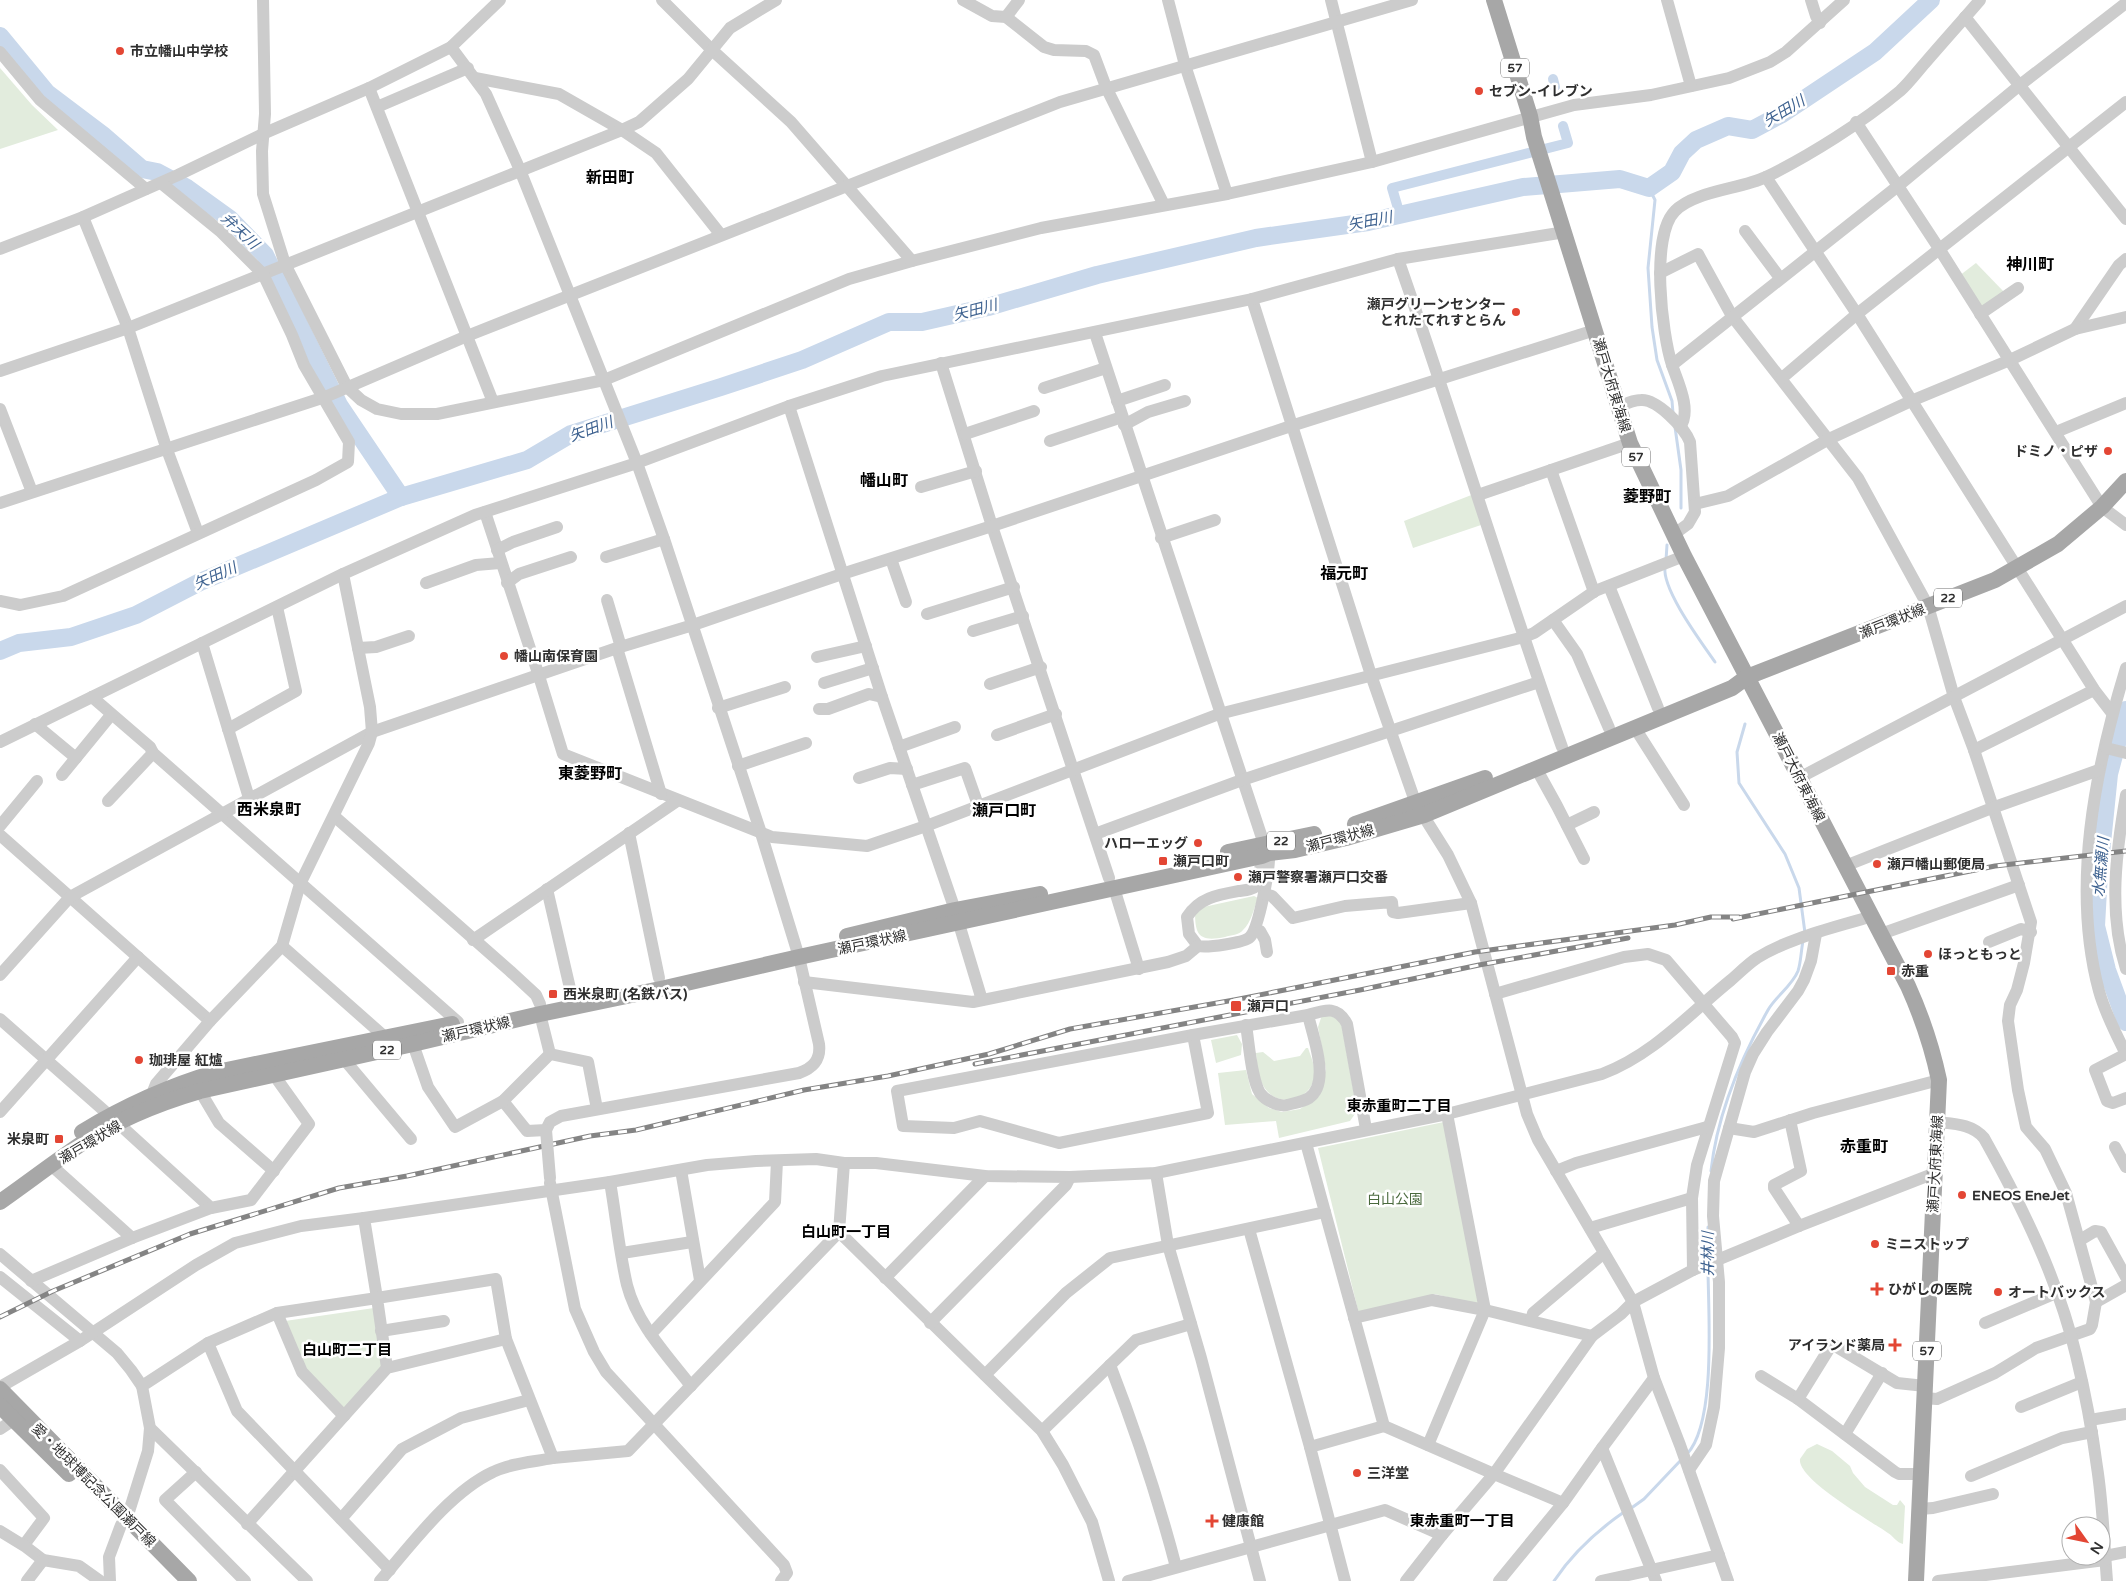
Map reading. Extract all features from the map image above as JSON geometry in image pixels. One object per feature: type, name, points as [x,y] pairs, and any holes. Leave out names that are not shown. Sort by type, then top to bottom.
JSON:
[{"type":"main road","name":"瀬戸大府東海線","points":[[1494,0],[1530,116],[1534,137],[1630,443],[1673,535],[1680,558],[1748,677],[1872,916],[1924,1022],[1933,1052],[1939,1080],[1916,1581]]},
{"type":"main road","name":"瀬戸環状線","points":[[0,1202],[52,1166],[114,1119],[152,1094],[216,1072],[458,1022],[665,988],[798,953],[957,917],[1036,895],[1112,883],[1265,851],[1354,824],[1420,809],[1536,768],[1732,688],[1748,677],[1995,580],[2058,544],[2102,507],[2126,481]]},
{"type":"main road","name":"瀬戸環状線","points":[[1420,809],[1562,746],[1732,678],[1748,677]]},
{"type":"main road","name":"瀬戸環状線","points":[[0,1190],[74,1137],[114,1119],[169,1100],[343,1058],[413,1044],[540,1009],[572,997],[660,978],[798,953]]},
{"type":"main road","name":"愛・地球博記念公園瀬戸線","points":[[0,1388],[13,1421]]},
{"type":"main road","name":"愛・地球博記念公園瀬戸線","points":[[0,1406],[13,1421],[189,1581]]},
{"type":"main road","name":"愛・地球博記念公園瀬戸線","points":[[124,1522],[174,1581]]},
{"type":"street","points":[[263,0],[265,133],[262,151],[263,194],[283,265],[346,388],[361,400],[377,409],[401,414],[437,414],[604,381],[849,278],[1040,228],[1227,194],[1413,152],[1530,116],[1574,105],[1651,96],[1728,78],[1770,62],[1786,52],[1844,0]]},
{"type":"street","points":[[0,249],[83,217],[161,183],[265,133],[369,88],[451,47],[500,0]]},
{"type":"street","points":[[662,0],[712,50],[790,122],[912,261]]},
{"type":"street","points":[[0,371],[128,328],[639,122],[688,79],[730,28],[776,0]]},
{"type":"street","points":[[964,0],[992,16],[1006,17],[1044,47],[1054,50],[1086,51],[1094,56],[1106,87],[1164,205]]},
{"type":"street","points":[[1006,17],[1019,0]]},
{"type":"street","points":[[1168,0],[1185,65],[1227,194]]},
{"type":"street","points":[[1331,0],[1338,21],[1372,162]]},
{"type":"street","points":[[0,503],[166,447],[324,397],[467,336],[1060,102],[1106,87],[1412,0]]},
{"type":"street","points":[[1667,0],[1691,86]]},
{"type":"street","points":[[1811,0],[1820,22]]},
{"type":"street","points":[[1680,427],[1684,422],[1684,406],[1666,346],[1660,273],[1663,236],[1667,221],[1674,211],[1685,203],[1726,189],[1744,186],[1766,177],[1817,148],[1856,122],[1900,90],[1980,0]]},
{"type":"street","points":[[1672,365],[1898,186],[2020,85],[2126,3]]},
{"type":"street","points":[[1965,17],[2126,219]]},
{"type":"street","points":[[451,47],[486,94],[520,170],[635,459],[693,625],[718,708],[761,833],[798,953],[820,1051],[814,1065],[808,1070],[561,1116],[550,1122],[546,1130],[550,1184],[575,1309],[584,1330],[606,1372],[784,1565],[787,1573],[782,1581]]},
{"type":"street","points":[[0,52],[40,100],[146,189]]},
{"type":"street","points":[[377,107],[471,73],[559,94],[622,130],[656,153],[721,236]]},
{"type":"street","points":[[369,88],[493,402]]},
{"type":"street","points":[[1782,378],[1857,314],[2126,102]]},
{"type":"street","points":[[1856,122],[1940,250],[2102,507],[2126,526]]},
{"type":"street","points":[[1766,177],[1857,314],[2094,690],[2112,713]]},
{"type":"street","points":[[0,601],[20,605],[63,596],[316,480],[348,462],[349,442],[304,365],[265,273],[220,231],[161,183]]},
{"type":"street","points":[[83,217],[128,328],[166,447],[198,533]]},
{"type":"street","points":[[0,742],[343,574],[484,512],[789,406],[882,376],[1252,299],[1398,259],[1563,227]]},
{"type":"street","points":[[1745,232],[1780,278]]},
{"type":"street","points":[[1660,273],[1698,254],[1732,316],[1858,478],[1928,606],[1954,697],[1974,750],[2031,922],[2031,932],[2017,990],[2010,1005],[2008,1021],[2018,1090],[2026,1127],[2045,1149],[2066,1193],[2096,1302],[2090,1329],[2070,1334],[2036,1348],[1994,1373],[1937,1400],[1925,1392],[1901,1384],[1832,1344],[1798,1399]]},
{"type":"street","points":[[1398,259],[1440,377],[1524,637],[1562,746]]},
{"type":"street","points":[[2075,329],[2119,265],[2126,259]]},
{"type":"street","points":[[1980,314],[2018,288]]},
{"type":"street","points":[[1252,299],[1390,731],[1420,809],[1448,855],[1471,903],[1521,1094],[1538,1140],[1633,1302],[1654,1378],[1680,1444],[1728,1581]]},
{"type":"street","points":[[1695,504],[1728,496],[1829,439],[1911,401],[2010,360],[2075,329],[2126,317]]},
{"type":"street","points":[[0,975],[70,897],[372,732],[619,648],[1291,426],[1440,377],[1594,330]]},
{"type":"street","points":[[804,982],[973,1002],[1168,962],[1186,956],[1208,955],[1248,946],[1258,930],[1265,894],[1265,851],[1094,333]]},
{"type":"street","points":[[941,363],[965,434],[992,526],[1041,667],[1138,968]]},
{"type":"street","points":[[1044,388],[1106,368]]},
{"type":"street","points":[[1117,401],[1165,385]]},
{"type":"street","points":[[1050,441],[1123,421],[1185,400]]},
{"type":"street","points":[[1618,406],[1641,400],[1658,406],[1680,427],[1690,442],[1695,512],[1688,524],[1673,535]]},
{"type":"street","points":[[2056,432],[2126,403]]},
{"type":"street","points":[[789,406],[882,698],[957,917],[982,1000]]},
{"type":"street","points":[[0,409],[32,492]]},
{"type":"street","points":[[965,434],[1034,411]]},
{"type":"street","points":[[1478,494],[1630,443]]},
{"type":"street","points":[[1551,470],[1594,592]]},
{"type":"street","points":[[921,487],[976,471]]},
{"type":"street","points":[[484,512],[563,754],[677,801],[772,837],[867,846],[926,826],[1219,714],[1524,637],[1534,633],[1594,592],[1680,558]]},
{"type":"street","points":[[1161,538],[1215,520]]},
{"type":"street","points":[[497,550],[513,542],[557,527]]},
{"type":"street","points":[[606,557],[664,539]]},
{"type":"street","points":[[507,583],[519,574],[571,557]]},
{"type":"street","points":[[891,559],[906,602]]},
{"type":"street","points":[[426,583],[476,565],[500,563]]},
{"type":"street","points":[[152,1094],[156,1084],[210,1021],[282,946],[300,884],[334,816],[372,732],[370,707],[343,574]]},
{"type":"street","points":[[1610,586],[1658,708]]},
{"type":"street","points":[[927,614],[1014,587]]},
{"type":"street","points":[[607,600],[661,794]]},
{"type":"street","points":[[1799,778],[2126,606]]},
{"type":"street","points":[[228,728],[296,691],[277,607]]},
{"type":"street","points":[[974,631],[1023,616]]},
{"type":"street","points":[[1553,620],[1578,654],[1608,728]]},
{"type":"street","points":[[358,648],[376,647],[408,636]]},
{"type":"street","points":[[202,643],[249,798]]},
{"type":"street","points":[[817,657],[866,646]]},
{"type":"street","points":[[990,684],[1041,667]]},
{"type":"street","points":[[824,683],[873,668]]},
{"type":"street","points":[[2126,668],[2112,713],[2106,748],[2099,770],[2087,876],[2088,934],[2100,991],[2114,1031],[2126,1054],[2095,1070],[2107,1101],[2113,1103],[2126,1098]]},
{"type":"street","points":[[1095,834],[1242,780],[1539,682]]},
{"type":"street","points":[[718,708],[785,687]]},
{"type":"street","points":[[1974,750],[2094,690]]},
{"type":"street","points":[[819,709],[828,709],[869,694],[882,698]]},
{"type":"street","points":[[92,698],[150,747],[153,753],[458,1022]]},
{"type":"street","points":[[997,735],[1056,714]]},
{"type":"street","points":[[62,775],[111,715]]},
{"type":"street","points":[[35,724],[76,758]]},
{"type":"street","points":[[899,747],[955,727]]},
{"type":"street","points":[[1635,728],[1684,805]]},
{"type":"street","points":[[738,766],[806,743]]},
{"type":"street","points":[[2106,748],[2126,753]]},
{"type":"street","points":[[108,801],[153,753]]},
{"type":"street","points":[[858,778],[890,768],[907,769]]},
{"type":"street","points":[[912,785],[965,768],[978,805]]},
{"type":"street","points":[[1536,768],[1584,858]]},
{"type":"street","points":[[1845,866],[1992,808],[2099,770]]},
{"type":"street","points":[[0,826],[37,781]]},
{"type":"street","points":[[2126,795],[2118,843],[2126,969]]},
{"type":"street","points":[[474,940],[677,801]]},
{"type":"street","points":[[1567,825],[1594,812]]},
{"type":"street","points":[[334,816],[536,995],[550,1054]]},
{"type":"street","points":[[629,833],[660,978]]},
{"type":"street","points":[[0,835],[210,1021]]},
{"type":"street","points":[[1198,946],[1189,934],[1187,917],[1194,906],[1206,898],[1253,888],[1260,881],[1265,851]]},
{"type":"street","points":[[1881,934],[2019,885]]},
{"type":"street","points":[[547,889],[572,997]]},
{"type":"street","points":[[1265,894],[1272,896],[1293,918],[1345,906],[1392,902],[1393,912],[1398,913],[1471,903]]},
{"type":"street","points":[[0,1388],[80,1341],[196,1265],[235,1243],[301,1226],[364,1218],[550,1184],[610,1182],[730,1163],[777,1160],[816,1159],[876,1163],[985,1176],[1070,1177],[1156,1173],[1447,1114],[1602,1074],[1620,1067],[1661,1041],[1757,958],[1795,941],[1872,916]]},
{"type":"street","points":[[1186,956],[1198,946],[1208,947],[1243,940],[1258,930]]},
{"type":"street","points":[[1258,930],[1265,940],[1266,952]]},
{"type":"street","points":[[1989,942],[2021,930],[2031,932]]},
{"type":"street","points":[[1688,1468],[1706,1445],[1714,1407],[1720,1348],[1714,1181],[1745,1072],[1753,1054],[1804,980],[1811,960],[1816,934]]},
{"type":"street","points":[[282,946],[386,1038]]},
{"type":"street","points":[[1494,994],[1624,957],[1648,954],[1660,956],[1666,960],[1732,1037],[1734,1043],[1707,1126],[1697,1165],[1692,1198],[1693,1270]]},
{"type":"street","points":[[0,1112],[138,956]]},
{"type":"street","points":[[1193,1034],[1208,1113],[1059,1143],[980,1121],[954,1128],[902,1126],[897,1091],[1193,1034],[1308,1015],[1325,1010],[1334,1010],[1343,1016],[1347,1024],[1366,1129]]},
{"type":"street","points":[[1246,1025],[1256,1085],[1261,1095],[1270,1102],[1283,1106],[1303,1101],[1310,1097],[1317,1088],[1321,1074],[1308,1015]]},
{"type":"street","points":[[0,1019],[114,1119],[211,1208]]},
{"type":"street","points":[[413,1044],[428,1086],[455,1127],[503,1101],[550,1054]]},
{"type":"street","points":[[550,1054],[588,1062],[597,1109]]},
{"type":"street","points":[[343,1058],[411,1139]]},
{"type":"street","points":[[31,1281],[132,1238],[211,1208],[251,1200],[309,1124],[274,1075]]},
{"type":"street","points":[[1729,1128],[1754,1132],[1790,1120],[1939,1080]]},
{"type":"street","points":[[200,1091],[219,1123],[274,1171]]},
{"type":"street","points":[[503,1101],[527,1131],[546,1130]]},
{"type":"street","points":[[1428,1445],[1485,1310],[1447,1114]]},
{"type":"street","points":[[1790,1120],[1801,1171],[1774,1185],[1774,1188],[1799,1226]]},
{"type":"street","points":[[1937,1122],[1966,1126],[1979,1132],[2023,1211],[2056,1293],[2070,1334],[2091,1426],[2098,1469],[2102,1516]]},
{"type":"street","points":[[1556,1172],[1576,1163],[1707,1126]]},
{"type":"street","points":[[1306,1142],[1384,1426]]},
{"type":"street","points":[[2115,1147],[2126,1167]]},
{"type":"street","points":[[651,1334],[775,1202],[777,1160]]},
{"type":"street","points":[[380,1581],[427,1528],[473,1483],[495,1471],[553,1458],[628,1451],[839,1232],[844,1162]]},
{"type":"street","points":[[52,1166],[132,1238]]},
{"type":"street","points":[[681,1170],[700,1280]]},
{"type":"street","points":[[1156,1173],[1168,1245],[1260,1581]]},
{"type":"street","points":[[1406,1581],[1494,1474],[1592,1336],[1621,1314],[1633,1302],[1716,1260],[1935,1173]]},
{"type":"street","points":[[885,1278],[985,1176]]},
{"type":"street","points":[[930,1323],[1066,1185],[1070,1177]]},
{"type":"street","points":[[610,1182],[628,1286],[651,1334],[690,1386]]},
{"type":"street","points":[[1590,1228],[1692,1198]]},
{"type":"street","points":[[985,1375],[1066,1294],[1110,1258],[1325,1212]]},
{"type":"street","points":[[364,1218],[387,1368]]},
{"type":"street","points":[[1249,1229],[1345,1581]]},
{"type":"street","points":[[2080,1240],[2095,1231],[2101,1232],[2126,1276]]},
{"type":"street","points":[[839,1232],[1042,1431],[1063,1465],[1092,1522],[1109,1581]]},
{"type":"street","points":[[622,1253],[692,1242]]},
{"type":"street","points":[[1531,1321],[1533,1313],[1604,1253]]},
{"type":"street","points":[[0,1254],[117,1353],[142,1386],[150,1428],[148,1451],[124,1522],[109,1557],[110,1581]]},
{"type":"street","points":[[0,1277],[80,1341]]},
{"type":"street","points":[[142,1386],[208,1344],[277,1314],[496,1279],[506,1339],[553,1458]]},
{"type":"street","points":[[2096,1302],[2126,1285]]},
{"type":"street","points":[[1985,1323],[2056,1293]]},
{"type":"street","points":[[1354,1318],[1432,1300],[1485,1310],[1592,1336]]},
{"type":"street","points":[[277,1314],[302,1372],[344,1416]]},
{"type":"street","points":[[381,1331],[444,1321]]},
{"type":"street","points":[[1042,1431],[1136,1340],[1191,1324]]},
{"type":"street","points":[[247,1524],[387,1368],[506,1339]]},
{"type":"street","points":[[208,1344],[236,1411],[390,1570]]},
{"type":"street","points":[[1110,1365],[1136,1434],[1158,1501],[1176,1568]]},
{"type":"street","points":[[1845,1434],[1882,1373]]},
{"type":"street","points":[[1761,1376],[1798,1399],[1895,1472],[1921,1474]]},
{"type":"street","points":[[1500,1581],[1563,1503],[1654,1378]]},
{"type":"street","points":[[2021,1407],[2082,1382]]},
{"type":"street","points":[[341,1519],[402,1449],[461,1418],[529,1400]]},
{"type":"street","points":[[1971,1476],[2091,1426],[2126,1414]]},
{"type":"street","points":[[1310,1447],[1384,1426],[1563,1503]]},
{"type":"street","points":[[150,1428],[307,1581]]},
{"type":"street","points":[[1602,1448],[1654,1575]]},
{"type":"street","points":[[0,1470],[44,1518],[24,1545]]},
{"type":"street","points":[[196,1472],[165,1500],[245,1581]]},
{"type":"street","points":[[1919,1509],[1933,1508],[1993,1494]]},
{"type":"street","points":[[1128,1581],[1384,1510],[1442,1535]]},
{"type":"street","points":[[0,1532],[24,1545],[43,1560],[79,1566],[100,1581]]},
{"type":"street","points":[[2111,1556],[2126,1552]]},
{"type":"street","points":[[1601,1581],[1654,1575],[1719,1555]]},
{"type":"street","points":[[27,1581],[43,1560]]},
{"type":"street","points":[[1938,1581],[2061,1564]]},
{"type":"street","points":[[2106,1566],[2107,1581]]},
{"type":"green space","points":[[0,68],[32,105],[58,130],[0,149]]},
{"type":"green space","points":[[1976,263],[2005,293],[1982,309],[1959,276]]},
{"type":"green space","points":[[1474,494],[1484,524],[1413,548],[1404,521]]},
{"type":"green space","points":[[1254,896],[1258,898],[1252,915],[1241,932],[1235,935],[1210,939],[1205,938],[1198,932],[1195,912],[1199,908]]},
{"type":"green space","points":[[1322,1015],[1340,1016],[1357,1111],[1350,1121],[1279,1138],[1276,1121],[1225,1125],[1218,1073],[1246,1070],[1252,1094],[1269,1108],[1282,1112],[1300,1109],[1319,1096],[1326,1069],[1318,1027]]},
{"type":"green space","points":[[1237,1035],[1242,1044],[1241,1055],[1216,1063],[1211,1040]]},
{"type":"green space","points":[[1308,1048],[1315,1072],[1311,1087],[1305,1093],[1292,1100],[1276,1098],[1270,1094],[1260,1079],[1256,1053],[1263,1052],[1274,1061],[1300,1056]]},
{"type":"green space","name":"白山公園","points":[[1444,1122],[1480,1305],[1435,1294],[1359,1314],[1318,1148]]},
{"type":"green space","points":[[374,1308],[383,1372],[346,1413],[306,1372],[285,1321]]},
{"type":"green space","points":[[1817,1444],[1832,1451],[1850,1466],[1853,1473],[1865,1487],[1893,1505],[1897,1505],[1900,1500],[1905,1506],[1903,1544],[1836,1499],[1810,1477],[1802,1467],[1800,1459],[1807,1449]]},
{"type":"waterway","name":"矢田川","points":[[0,651],[19,643],[71,637],[136,615],[200,582],[401,497],[527,460],[571,434],[802,360],[889,322],[922,322],[988,307],[1097,275],[1256,238],[1368,222],[1523,187],[1620,179],[1649,188],[1672,172],[1682,153],[1696,140],[1728,126],[1752,130],[1782,114],[1875,52],[1931,0]]},
{"type":"waterway","name":"弁天川","points":[[0,36],[47,93],[104,136],[142,169],[157,172],[187,188],[230,219],[265,255],[339,405],[401,497]]},
{"type":"waterway","points":[[1553,79],[1555,87]]},
{"type":"waterway","points":[[1400,215],[1392,188],[1568,143],[1563,126]]},
{"type":"waterway","points":[[1649,188],[1655,200],[1648,268],[1652,327],[1657,360],[1672,401],[1673,413]]},
{"type":"waterway","points":[[1675,427],[1681,470],[1681,508]]},
{"type":"waterway","points":[[1666,560],[1667,545]]},
{"type":"waterway","points":[[1665,567],[1666,577],[1676,602],[1715,662]]},
{"type":"waterway","name":"水無瀬川","points":[[2126,710],[2109,774],[2099,872],[2096,926],[2107,970],[2126,1022]]},
{"type":"waterway","points":[[1745,724],[1737,752],[1739,783],[1785,854],[1799,888],[1805,933]]},
{"type":"waterway","name":"井林川","points":[[1711,1171],[1718,1129],[1731,1088],[1748,1048],[1768,1010],[1788,987],[1798,971],[1803,941]]},
{"type":"waterway","name":"井林川","points":[[1708,1227],[1708,1261]]},
{"type":"waterway","name":"井林川","points":[[1687,1454],[1697,1439],[1707,1392],[1709,1365],[1708,1267]]},
{"type":"waterway","name":"井林川","points":[[1630,1509],[1644,1499],[1681,1460]]},
{"type":"waterway","name":"井林川","points":[[1554,1581],[1586,1543],[1624,1512]]},
{"type":"railway","points":[[1733,919],[1995,866],[2126,851]]},
{"type":"railway","points":[[0,1317],[53,1291],[190,1234],[339,1188],[407,1176],[590,1136],[636,1130],[804,1090],[888,1076],[989,1054],[1070,1029],[1234,1000],[1475,952],[1675,925],[1711,917],[1739,917]]},
{"type":"railway","points":[[975,1064],[1360,990],[1479,965],[1628,938]]},
{"type":"place","name":"市立幡山中学校","points":[[120,51]]},
{"type":"place","name":"セブン-イレブン","points":[[1479,91]]},
{"type":"place","name":"瀬戸グリーンセンター とれたてれすとらん","points":[[1516,312]]},
{"type":"place","name":"ドミノ・ピザ","points":[[2108,451]]},
{"type":"place","name":"幡山南保育園","points":[[504,656]]},
{"type":"place","name":"ハローエッグ","points":[[1198,843]]},
{"type":"place","name":"瀬戸口町","points":[[1163,861]]},
{"type":"place","name":"瀬戸幡山郵便局","points":[[1877,864]]},
{"type":"place","name":"瀬戸警察署瀬戸口交番","points":[[1238,877]]},
{"type":"place","name":"ほっともっと","points":[[1928,954]]},
{"type":"place","name":"赤重","points":[[1891,971]]},
{"type":"place","name":"西米泉町 (名鉄バス)","points":[[553,994]]},
{"type":"place","name":"瀬戸口","points":[[1236,1006]]},
{"type":"place","name":"珈琲屋 紅爐","points":[[139,1060]]},
{"type":"place","name":"米泉町","points":[[59,1139]]},
{"type":"place","name":"ENEOS EneJet","points":[[1962,1195]]},
{"type":"place","name":"ミニストップ","points":[[1875,1244]]},
{"type":"place","name":"ひがしの医院","points":[[1877,1289]]},
{"type":"place","name":"オートバックス","points":[[1998,1292]]},
{"type":"place","name":"アイランド薬局","points":[[1895,1345]]},
{"type":"place","name":"三洋堂","points":[[1357,1473]]},
{"type":"place","name":"健康館","points":[[1212,1521]]},
{"type":"district","name":"新田町","points":[[610,177]]},
{"type":"district","name":"神川町","points":[[2030,264]]},
{"type":"district","name":"幡山町","points":[[884,480]]},
{"type":"district","name":"菱野町","points":[[1647,496]]},
{"type":"district","name":"福元町","points":[[1344,573]]},
{"type":"district","name":"東菱野町","points":[[590,773]]},
{"type":"district","name":"西米泉町","points":[[269,809]]},
{"type":"district","name":"瀬戸口町","points":[[1004,810]]},
{"type":"district","name":"東赤重町二丁目","points":[[1399,1106]]},
{"type":"district","name":"赤重町","points":[[1864,1146]]},
{"type":"district","name":"白山町一丁目","points":[[846,1232]]},
{"type":"district","name":"白山町二丁目","points":[[347,1350]]},
{"type":"district","name":"東赤重町一丁目","points":[[1462,1521]]}]
